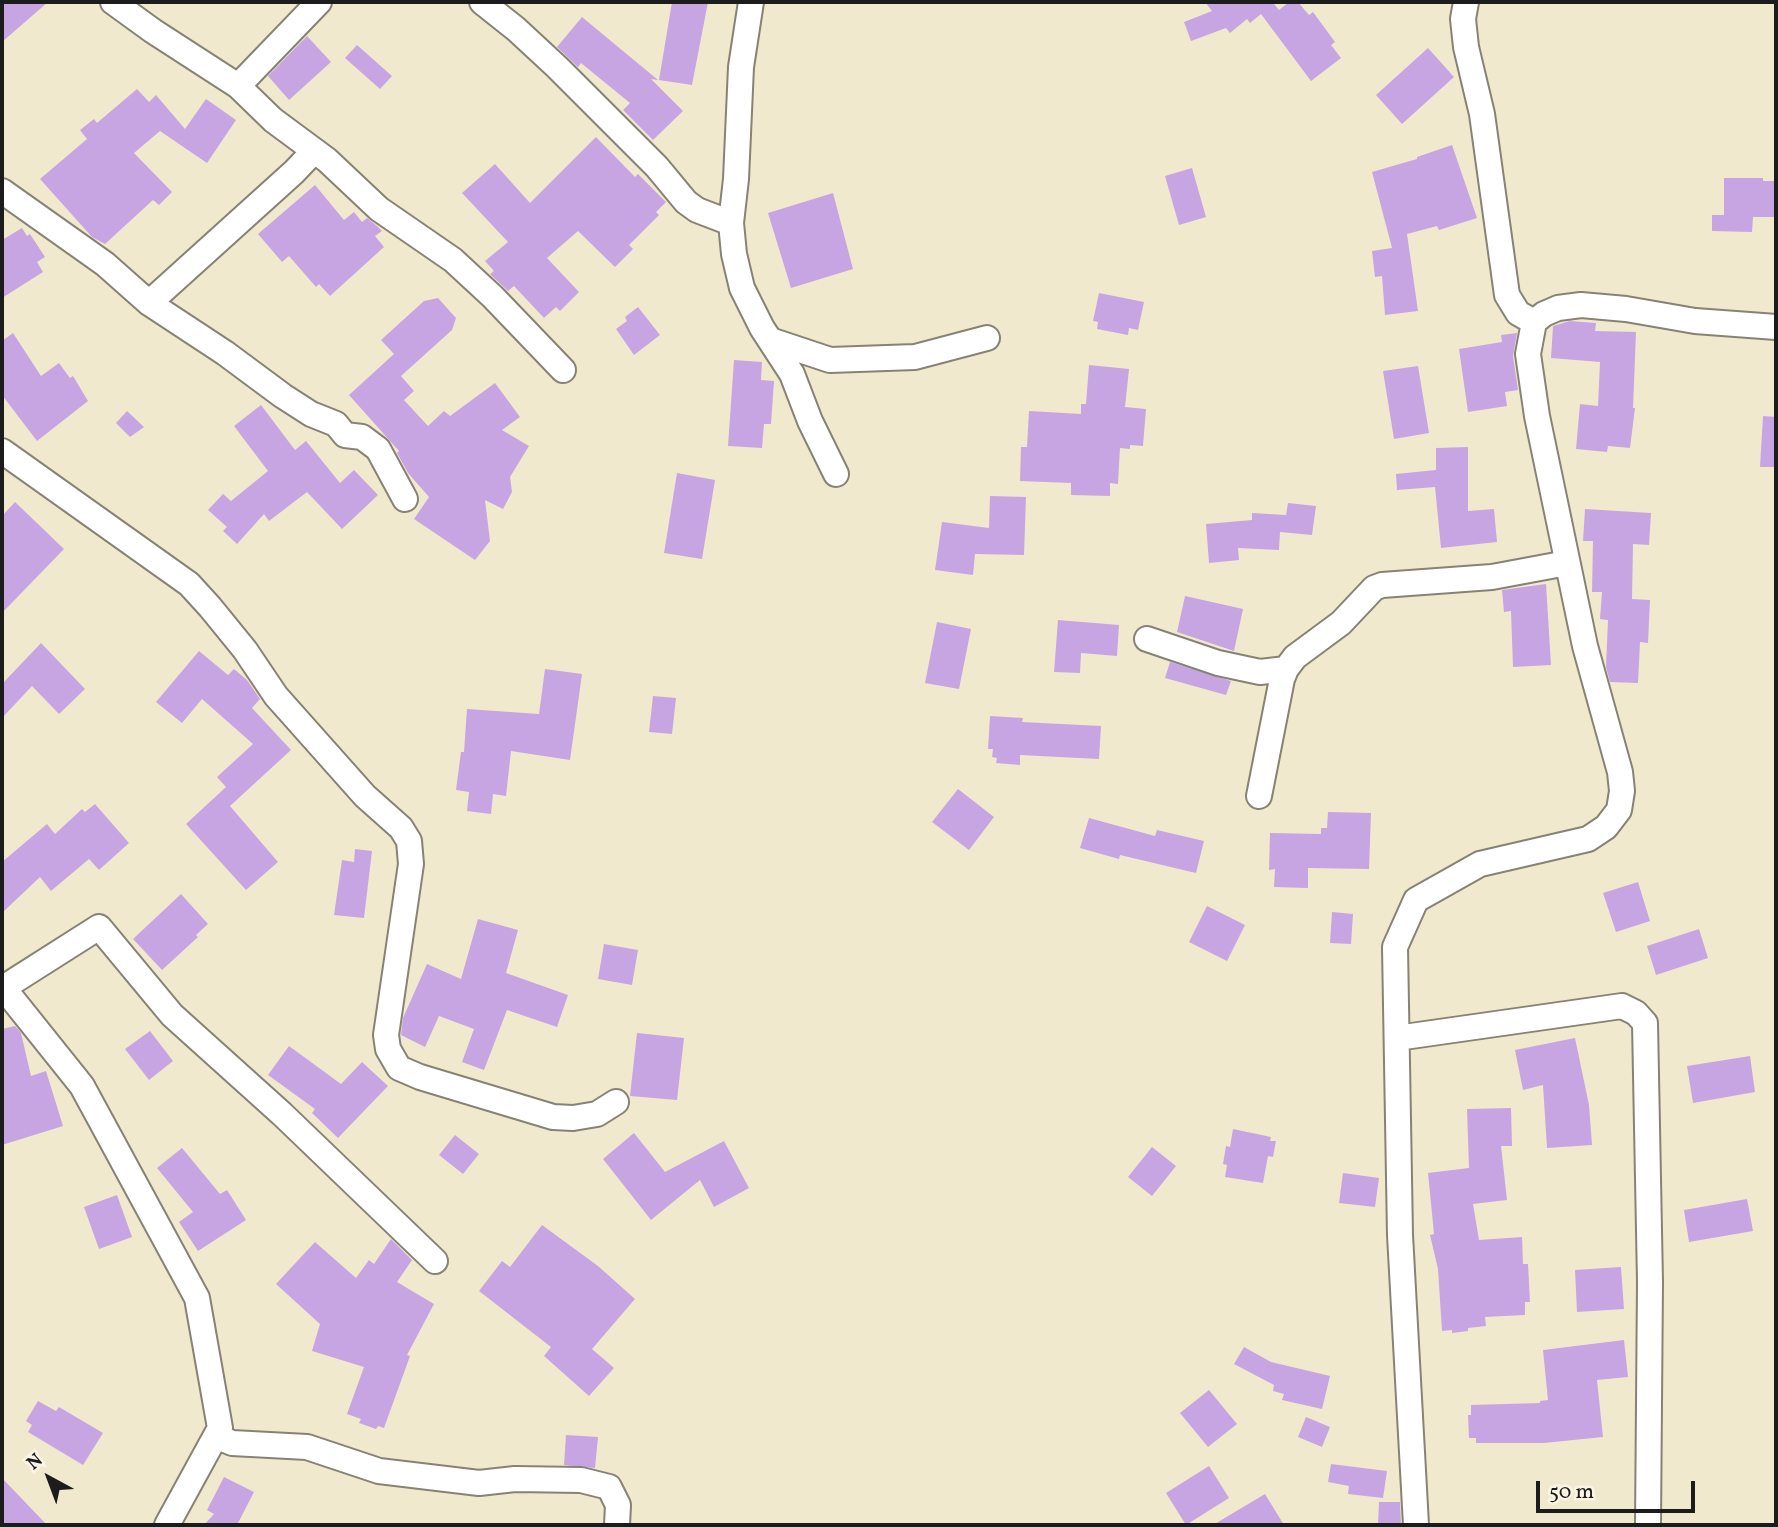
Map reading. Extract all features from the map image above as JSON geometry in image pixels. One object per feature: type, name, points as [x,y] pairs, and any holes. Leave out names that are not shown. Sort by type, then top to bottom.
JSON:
[{"type":"street","points":[[113,2],[153,32],[238,86],[273,120],[314,151],[379,209],[453,260],[563,370]]},
{"type":"street","points":[[238,86],[319,2]]},
{"type":"street","points":[[482,2],[516,29],[556,67],[657,167],[686,202],[696,210],[731,223]]},
{"type":"street","points":[[751,2],[741,67],[736,179],[731,223],[734,254],[742,288],[792,374],[810,421],[836,474]]},
{"type":"street","points":[[1466,2],[1463,19],[1466,47],[1482,114],[1507,295],[1518,313],[1534,322]]},
{"type":"street","points":[[149,303],[314,151]]},
{"type":"street","points":[[2,191],[105,264],[149,303],[301,408],[336,424],[345,435],[362,437],[378,449],[405,499]]},
{"type":"street","points":[[1416,1525],[1400,1235],[1395,947],[1416,900],[1480,864],[1588,839],[1606,827],[1619,810],[1622,791],[1620,772],[1585,646],[1531,381],[1528,354],[1534,322],[1558,308],[1581,305],[1707,322],[1776,327]]},
{"type":"street","points":[[770,340],[830,360],[915,357],[987,338]]},
{"type":"street","points":[[2,451],[189,584],[245,650],[291,714],[365,796],[401,828],[409,841],[411,863],[386,1035],[388,1049],[399,1068],[420,1077],[553,1117],[573,1118],[597,1114],[616,1102]]},
{"type":"street","points":[[1259,796],[1286,669],[1295,657],[1341,623],[1365,595],[1382,584],[1492,577],[1567,563]]},
{"type":"street","points":[[1147,639],[1218,663],[1260,672],[1286,669]]},
{"type":"street","points":[[167,1525],[220,1428],[197,1298],[82,1086],[3,987],[99,927],[172,1015],[282,1114],[435,1261]]},
{"type":"street","points":[[1397,1038],[1622,1006],[1636,1013],[1644,1023],[1650,1282],[1648,1525]]},
{"type":"street","points":[[216,1437],[232,1443],[307,1447],[379,1471],[479,1483],[515,1479],[581,1480],[609,1487],[618,1505],[617,1525]]},
{"type":"building","points":[[2,2],[48,2],[2,42]]},
{"type":"building","points":[[672,2],[708,2],[692,85],[659,80]]},
{"type":"building","points":[[1205,2],[1277,2],[1274,4],[1279,10],[1289,2],[1298,2],[1309,15],[1313,12],[1335,42],[1331,45],[1341,58],[1311,81],[1261,14],[1250,23],[1247,19],[1230,33],[1226,28],[1191,41],[1184,22],[1212,11]]},
{"type":"building","points":[[582,17],[658,80],[651,79],[683,111],[653,140],[623,110],[630,103],[581,63],[578,67],[557,47]]},
{"type":"building","points":[[307,36],[331,62],[289,100],[268,76]]},
{"type":"building","points":[[357,45],[392,76],[380,89],[345,58]]},
{"type":"building","points":[[1428,48],[1454,77],[1402,124],[1376,95]]},
{"type":"building","points":[[137,89],[149,102],[156,95],[185,129],[206,99],[236,120],[207,163],[160,131],[134,153],[172,192],[159,205],[153,200],[105,244],[92,237],[40,179],[87,139],[80,130],[94,119],[97,123]]},
{"type":"building","points":[[596,137],[635,177],[638,174],[666,202],[656,212],[659,215],[629,245],[633,249],[615,267],[578,231],[547,258],[579,292],[560,311],[556,307],[544,318],[514,286],[508,291],[490,274],[494,271],[485,261],[508,242],[462,193],[495,164],[530,203]]},
{"type":"building","points":[[1452,145],[1477,218],[1439,230],[1437,226],[1407,234],[1418,311],[1385,315],[1382,276],[1375,277],[1372,251],[1392,248],[1372,172]]},
{"type":"building","points":[[1192,168],[1206,217],[1179,225],[1165,176]]},
{"type":"building","points":[[1724,178],[1763,178],[1763,181],[1776,181],[1776,217],[1753,217],[1752,232],[1712,231],[1712,215],[1724,215]]},
{"type":"building","points":[[315,185],[344,220],[354,212],[362,222],[367,218],[382,231],[375,236],[384,247],[330,296],[319,284],[316,287],[289,256],[282,262],[258,234]]},
{"type":"building","points":[[833,193],[853,269],[791,288],[768,213]]},
{"type":"building","points":[[22,228],[27,236],[30,234],[45,257],[37,262],[43,272],[2,298],[2,240]]},
{"type":"building","points":[[1099,293],[1144,302],[1138,330],[1129,328],[1128,335],[1097,329],[1098,322],[1093,321]]},
{"type":"building","points":[[438,298],[456,318],[452,330],[401,376],[414,391],[404,400],[428,426],[444,411],[450,416],[495,383],[520,417],[502,430],[529,446],[510,477],[512,492],[503,509],[485,500],[490,541],[475,560],[414,519],[429,497],[408,473],[397,453],[399,451],[349,395],[394,354],[381,340],[424,301]]},
{"type":"building","points":[[638,307],[660,335],[634,355],[616,329],[627,321],[625,317]]},
{"type":"building","points":[[1570,321],[1596,323],[1595,331],[1636,332],[1635,408],[1630,448],[1608,446],[1607,452],[1576,449],[1580,404],[1598,406],[1600,362],[1551,358],[1553,326]]},
{"type":"building","points":[[13,333],[41,376],[59,363],[70,378],[73,376],[88,401],[37,441],[2,395],[2,341]]},
{"type":"building","points":[[1517,333],[1513,356],[1518,390],[1505,392],[1507,406],[1468,412],[1459,349],[1502,342],[1501,335]]},
{"type":"building","points":[[734,360],[762,362],[761,380],[774,381],[771,424],[764,424],[762,448],[728,446]]},
{"type":"building","points":[[1089,365],[1129,369],[1125,407],[1146,409],[1143,446],[1130,445],[1130,449],[1120,448],[1118,484],[1110,483],[1110,496],[1071,495],[1071,483],[1020,481],[1021,447],[1027,447],[1029,411],[1081,414],[1081,404],[1086,404]]},
{"type":"building","points":[[1418,366],[1429,433],[1394,439],[1383,371]]},
{"type":"building","points":[[261,405],[295,450],[306,441],[340,483],[354,470],[378,495],[342,529],[307,492],[269,521],[264,514],[237,544],[223,531],[227,527],[208,510],[223,494],[231,501],[268,471],[234,426]]},
{"type":"building","points":[[127,411],[144,427],[130,437],[116,423]]},
{"type":"building","points":[[1763,416],[1776,417],[1776,467],[1760,467]]},
{"type":"building","points":[[1468,447],[1468,511],[1494,509],[1497,542],[1441,548],[1435,487],[1397,490],[1396,474],[1436,470],[1436,448]]},
{"type":"building","points":[[677,473],[715,480],[702,559],[664,553]]},
{"type":"building","points":[[990,496],[1026,497],[1024,555],[975,554],[973,575],[935,570],[942,522],[989,528]]},
{"type":"building","points":[[15,502],[64,549],[2,613],[2,516]]},
{"type":"building","points":[[1288,503],[1316,506],[1312,535],[1280,532],[1279,550],[1238,548],[1239,560],[1209,563],[1206,524],[1252,520],[1252,513],[1286,515]]},
{"type":"building","points":[[1585,509],[1651,513],[1649,545],[1633,544],[1632,599],[1650,600],[1648,643],[1640,642],[1638,683],[1610,682],[1606,667],[1608,620],[1600,619],[1602,592],[1592,592],[1593,541],[1583,541]]},
{"type":"building","points":[[1546,584],[1551,665],[1513,667],[1511,611],[1504,612],[1502,590]]},
{"type":"building","points":[[1185,596],[1243,609],[1234,651],[1177,632]]},
{"type":"building","points":[[1058,620],[1119,625],[1117,656],[1081,653],[1080,673],[1054,672]]},
{"type":"building","points":[[937,622],[971,629],[959,689],[925,683]]},
{"type":"building","points":[[41,643],[85,689],[59,714],[32,686],[2,718],[2,684]]},
{"type":"building","points":[[199,651],[228,675],[234,669],[247,680],[260,699],[252,708],[291,750],[230,806],[278,862],[246,890],[186,824],[226,787],[217,777],[253,744],[202,699],[182,723],[156,702]]},
{"type":"building","points":[[1170,662],[1231,681],[1226,695],[1165,678]]},
{"type":"building","points":[[545,669],[582,674],[570,760],[511,751],[506,796],[493,794],[491,814],[467,811],[469,792],[456,790],[461,752],[464,752],[467,709],[539,714]]},
{"type":"building","points":[[653,696],[676,698],[672,734],[649,732]]},
{"type":"building","points":[[990,716],[1023,718],[1022,722],[1101,726],[1099,759],[1020,755],[1020,765],[996,763],[997,758],[992,757],[993,749],[988,749]]},
{"type":"building","points":[[958,789],[994,817],[969,850],[932,822]]},
{"type":"building","points":[[95,804],[129,843],[99,870],[89,859],[51,891],[40,877],[2,913],[2,862],[47,824],[55,834],[82,809],[85,812]]},
{"type":"building","points":[[1328,812],[1371,813],[1369,869],[1308,868],[1308,888],[1274,887],[1275,869],[1269,870],[1270,833],[1321,834],[1321,828],[1327,828]]},
{"type":"building","points":[[1089,818],[1155,836],[1157,830],[1204,841],[1196,873],[1120,855],[1119,859],[1080,848]]},
{"type":"building","points":[[355,849],[372,851],[364,918],[334,915],[342,860],[354,862]]},
{"type":"building","points":[[1638,882],[1650,921],[1616,932],[1603,893]]},
{"type":"building","points":[[181,894],[208,924],[196,935],[198,937],[162,970],[133,939]]},
{"type":"building","points":[[1207,906],[1245,925],[1227,961],[1189,942]]},
{"type":"building","points":[[1332,912],[1353,914],[1351,944],[1330,943]]},
{"type":"building","points":[[478,919],[518,930],[506,973],[568,995],[557,1027],[507,1010],[484,1070],[462,1062],[474,1029],[439,1016],[425,1047],[401,1035],[403,1018],[427,964],[461,979]]},
{"type":"building","points":[[1699,929],[1708,958],[1656,975],[1647,946]]},
{"type":"building","points":[[604,944],[638,950],[632,985],[598,979]]},
{"type":"building","points":[[15,1026],[21,1033],[31,1076],[46,1071],[63,1126],[2,1145],[2,1029]]},
{"type":"building","points":[[150,1031],[173,1061],[149,1080],[125,1049]]},
{"type":"building","points":[[637,1033],[684,1038],[677,1100],[630,1096]]},
{"type":"building","points":[[1575,1038],[1589,1105],[1592,1145],[1547,1148],[1543,1085],[1523,1090],[1515,1050]]},
{"type":"building","points":[[289,1046],[341,1084],[362,1062],[388,1086],[338,1138],[312,1113],[315,1109],[268,1075]]},
{"type":"building","points":[[1750,1056],[1755,1092],[1693,1103],[1687,1066]]},
{"type":"building","points":[[1511,1108],[1512,1146],[1501,1146],[1507,1200],[1473,1204],[1479,1240],[1522,1237],[1523,1264],[1528,1264],[1530,1302],[1525,1302],[1525,1315],[1485,1317],[1486,1326],[1452,1333],[1452,1330],[1442,1331],[1438,1269],[1430,1235],[1434,1234],[1428,1173],[1469,1168],[1467,1109]]},
{"type":"building","points":[[1233,1129],[1271,1137],[1270,1141],[1276,1141],[1273,1157],[1268,1156],[1263,1183],[1225,1177],[1227,1165],[1223,1164],[1226,1146],[1230,1147]]},
{"type":"building","points":[[634,1133],[665,1172],[724,1141],[749,1188],[714,1207],[700,1180],[651,1220],[603,1159]]},
{"type":"building","points":[[455,1135],[479,1154],[463,1174],[439,1155]]},
{"type":"building","points":[[1152,1147],[1176,1166],[1152,1196],[1128,1177]]},
{"type":"building","points":[[182,1148],[220,1194],[227,1190],[246,1220],[198,1251],[179,1222],[193,1212],[157,1168]]},
{"type":"building","points":[[1343,1173],[1379,1178],[1375,1207],[1339,1203]]},
{"type":"building","points":[[117,1195],[132,1237],[99,1249],[84,1207]]},
{"type":"building","points":[[1747,1199],[1753,1231],[1689,1242],[1684,1210]]},
{"type":"building","points":[[542,1225],[598,1266],[635,1299],[592,1349],[614,1368],[589,1396],[544,1356],[551,1347],[479,1291],[502,1261],[510,1267]]},
{"type":"building","points":[[391,1239],[412,1260],[397,1282],[434,1304],[407,1355],[410,1356],[384,1428],[378,1426],[376,1429],[359,1423],[361,1419],[347,1414],[364,1367],[312,1351],[320,1324],[276,1284],[315,1242],[356,1278],[369,1260],[374,1264]]},
{"type":"building","points":[[1621,1267],[1624,1309],[1577,1312],[1575,1270]]},
{"type":"building","points":[[1624,1340],[1628,1377],[1597,1380],[1603,1437],[1544,1443],[1476,1443],[1476,1438],[1469,1438],[1468,1415],[1471,1415],[1471,1405],[1540,1403],[1548,1400],[1543,1350]]},
{"type":"building","points":[[1244,1347],[1271,1362],[1330,1376],[1322,1409],[1282,1400],[1284,1394],[1273,1391],[1274,1385],[1234,1364]]},
{"type":"building","points":[[1209,1390],[1237,1424],[1208,1447],[1180,1413]]},
{"type":"building","points":[[38,1401],[56,1411],[59,1407],[103,1433],[83,1465],[28,1432],[32,1425],[26,1421]]},
{"type":"building","points":[[1306,1417],[1330,1427],[1322,1447],[1298,1437]]},
{"type":"building","points":[[566,1435],[598,1437],[595,1468],[564,1465]]},
{"type":"building","points":[[1331,1464],[1387,1471],[1383,1498],[1348,1494],[1349,1486],[1328,1482]]},
{"type":"building","points":[[1209,1466],[1229,1498],[1186,1525],[1166,1493]]},
{"type":"building","points":[[224,1477],[254,1492],[237,1525],[204,1525],[214,1514],[207,1510]]},
{"type":"building","points":[[2,1478],[47,1525],[2,1525]]},
{"type":"building","points":[[1265,1494],[1284,1525],[1213,1525]]},
{"type":"building","points":[[1379,1502],[1400,1502],[1401,1525],[1378,1525]]}]
